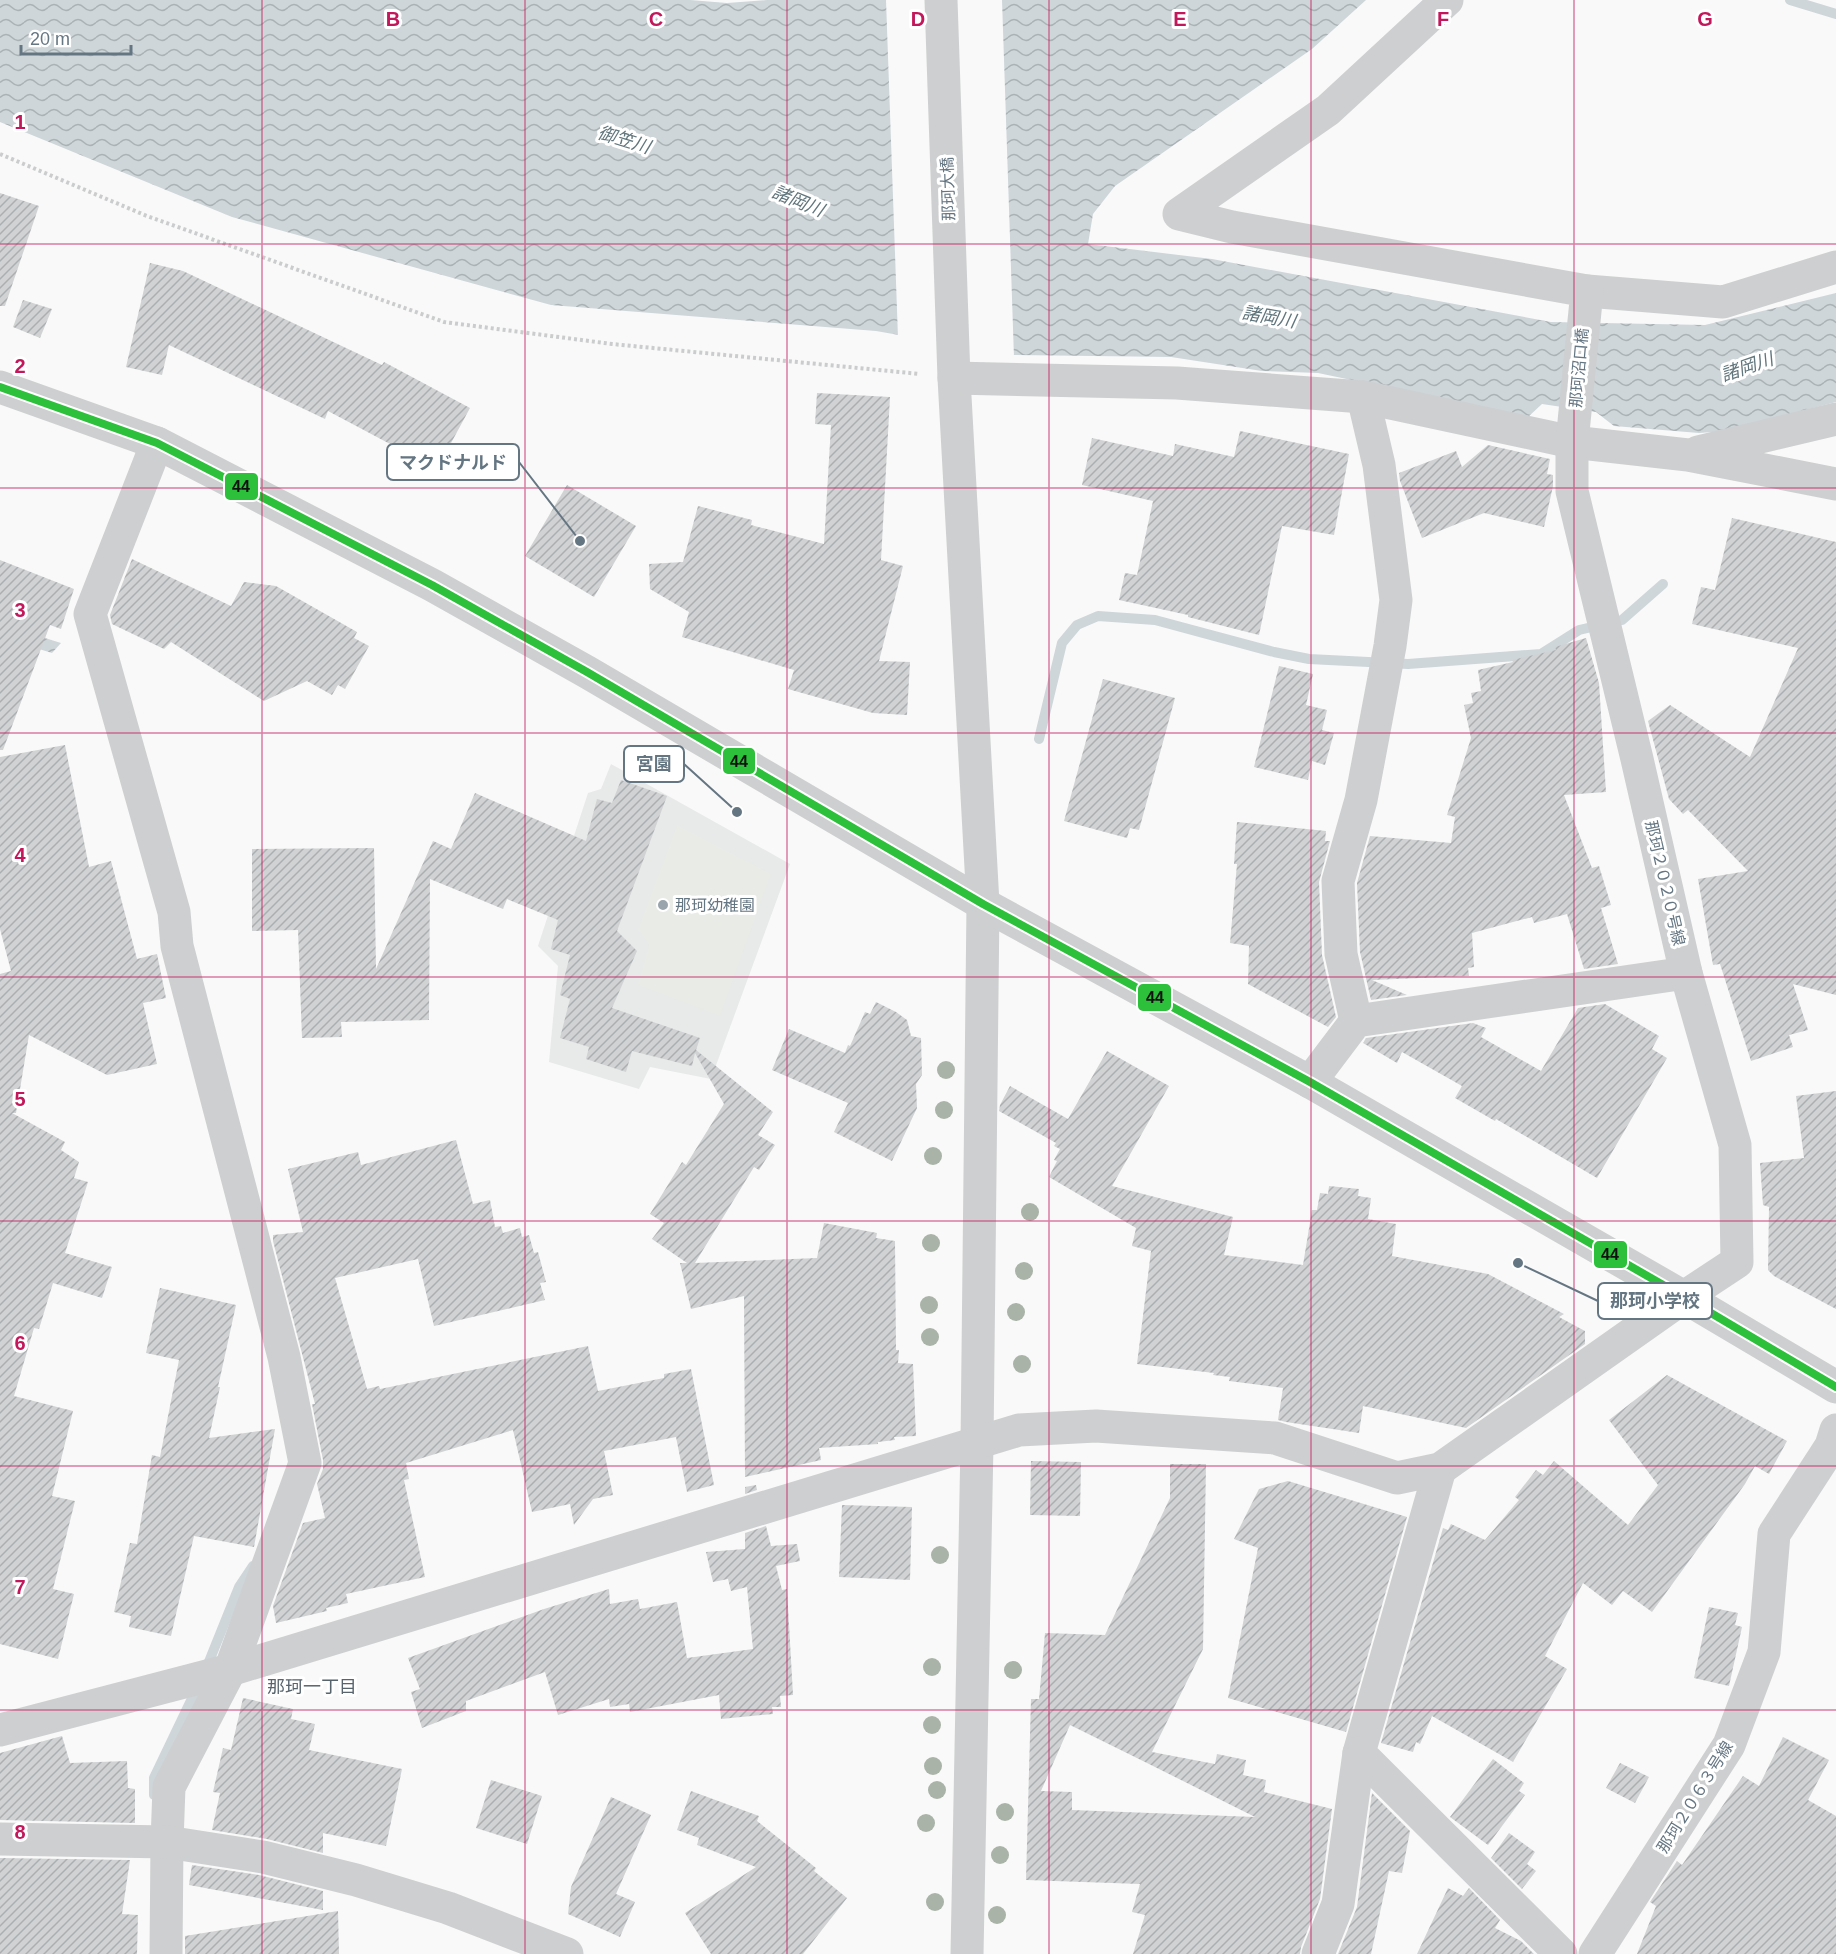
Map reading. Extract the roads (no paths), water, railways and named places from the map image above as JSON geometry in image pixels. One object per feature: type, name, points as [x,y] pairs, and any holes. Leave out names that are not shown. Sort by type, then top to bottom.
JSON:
[{"type":"street","name":"那珂大橋","points":[[942,0],[954,378],[983,904],[967,1954]]},
{"type":"street","points":[[1447,0],[1328,110],[1179,214],[1586,301],[1723,302],[1836,267]]},
{"type":"street","name":"那珂沼口橋","points":[[1573,433],[1586,301]]},
{"type":"street","points":[[954,378],[1177,383],[1363,397],[1688,454],[1836,484]]},
{"type":"street","points":[[0,387],[157,443],[432,585],[586,672],[983,904],[1310,1082],[1836,1387]]},
{"type":"street","points":[[1356,1021],[1341,954],[1338,881],[1361,800],[1390,646],[1396,600],[1379,465],[1363,397]]},
{"type":"street","points":[[1688,454],[1836,419]]},
{"type":"street","name":"那珂２０２０号線","points":[[1573,433],[1572,491],[1686,973],[1734,1145],[1737,1262],[1684,1297]]},
{"type":"street","points":[[157,443],[90,614],[174,912],[177,946],[284,1357],[305,1463],[230,1670],[170,1787],[166,1954]]},
{"type":"street","points":[[1310,1082],[1356,1021],[1686,973]]},
{"type":"street","points":[[0,1730],[230,1670],[1019,1431],[1096,1426],[1275,1438],[1397,1478],[1440,1468],[1684,1297]]},
{"type":"street","name":"那珂２０６３号線","points":[[1595,1954],[1729,1745],[1764,1652],[1774,1534],[1831,1446],[1836,1430]]},
{"type":"street","points":[[1318,1954],[1338,1904],[1359,1753],[1440,1468]]},
{"type":"street","points":[[1359,1753],[1561,1954]]},
{"type":"street","points":[[0,1839],[167,1842],[262,1857],[356,1880],[448,1908],[567,1954]]},
{"type":"water","points":[[0,0],[690,0],[727,3],[767,0],[1366,0],[1312,49],[1115,186],[1093,214],[1088,244],[1212,259],[1551,322],[1705,325],[1836,293],[1836,402],[1726,431],[1699,433],[1614,426],[1596,412],[1542,404],[1528,417],[1318,373],[1262,371],[1171,357],[1013,355],[876,331],[551,305],[232,217],[0,122]]},
{"type":"water","points":[[0,624],[61,643],[52,653],[0,637]]},
{"type":"waterway","points":[[1790,0],[1836,14]]},
{"type":"waterway","points":[[1039,739],[1062,643],[1077,625],[1098,616],[1155,620],[1274,652],[1309,659],[1408,664],[1541,654],[1579,630],[1622,620],[1663,584]]},
{"type":"waterway","points":[[206,1669],[239,1587],[253,1566]]},
{"type":"waterway","points":[[154,1795],[154,1778],[198,1686]]},
{"type":"place","name":"マクドナルド","points":[[580,541]]},
{"type":"place","name":"宮園","points":[[737,812]]},
{"type":"place","name":"那珂幼稚園","points":[[663,905]]},
{"type":"place","name":"那珂小学校","points":[[1518,1263]]},
{"type":"district","name":"那珂一丁目","points":[[312,1687]]},
{"type":"water label","name":"御笠川","points":[[624,140]]},
{"type":"water label","name":"諸岡川","points":[[798,201]]},
{"type":"water label","name":"諸岡川","points":[[1269,317]]},
{"type":"water label","name":"諸岡川","points":[[1747,367]]}]
